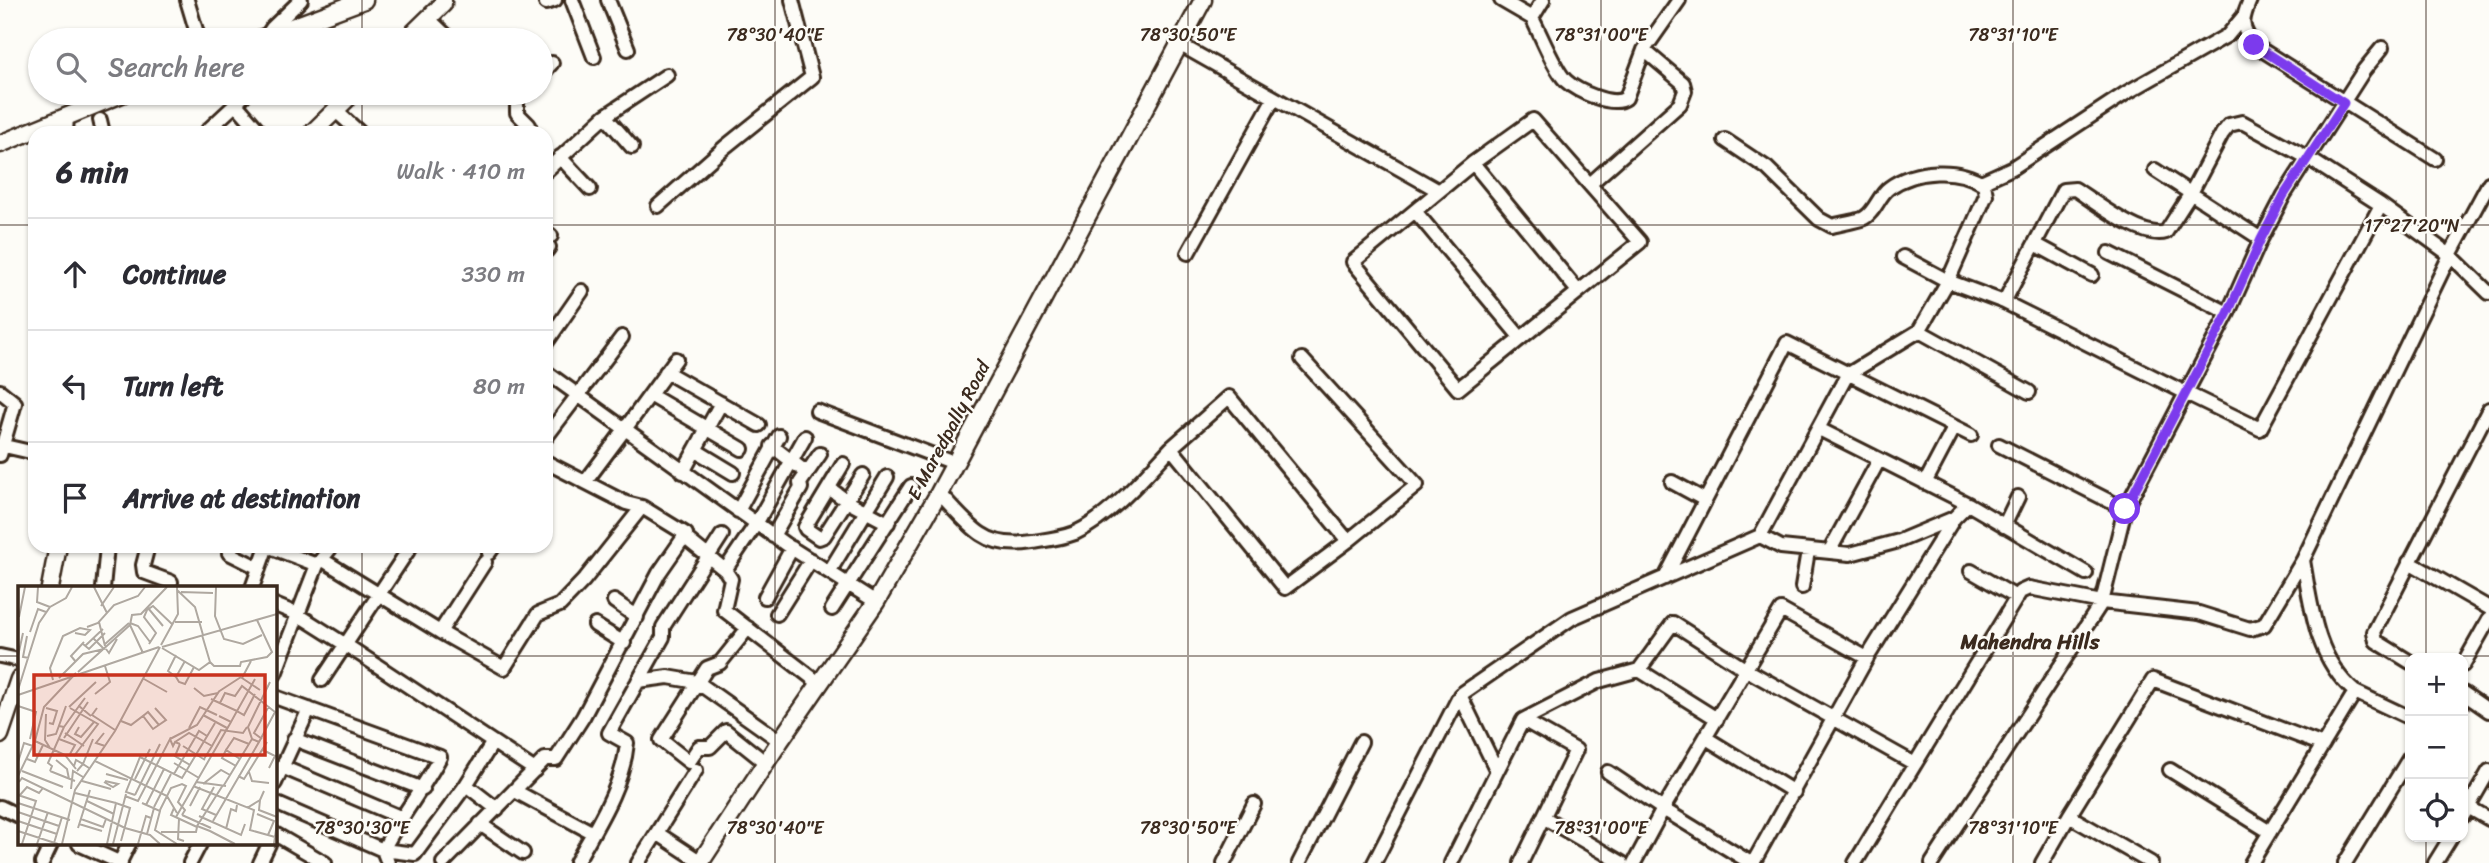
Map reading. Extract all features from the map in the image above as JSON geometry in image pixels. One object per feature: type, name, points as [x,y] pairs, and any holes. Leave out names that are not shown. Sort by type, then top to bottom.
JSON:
[{"type":"main road","points":[[292,28],[364,0]]},
{"type":"main road","points":[[418,28],[443,4],[443,0]]},
{"type":"main road","name":"E Maredpally Road","points":[[701,862],[779,741],[876,602],[939,493],[1203,0]]},
{"type":"main road","points":[[43,126],[94,105]]},
{"type":"main road","points":[[319,126],[341,105]]},
{"type":"main road","points":[[0,144],[28,132]]},
{"type":"main road","points":[[50,586],[57,553]]},
{"type":"main road","points":[[0,735],[14,716],[18,686]]},
{"type":"street","points":[[187,0],[195,28]]},
{"type":"street","points":[[272,28],[301,0]]},
{"type":"street","points":[[572,0],[594,57]]},
{"type":"street","points":[[608,0],[628,49]]},
{"type":"street","points":[[658,206],[725,147],[812,77],[792,0]]},
{"type":"street","points":[[1501,0],[1532,18],[1566,81],[1602,100],[1616,102],[1626,98],[1644,50],[1679,0]]},
{"type":"street","points":[[1532,18],[1543,0]]},
{"type":"street","points":[[1981,182],[2012,168],[2126,93],[2228,35],[2243,17],[2250,0]]},
{"type":"street","points":[[2243,17],[2244,32],[2254,45],[2435,159]]},
{"type":"street","points":[[428,18],[438,28]]},
{"type":"street","points":[[308,28],[316,20]]},
{"type":"street","points":[[1179,44],[1439,191]]},
{"type":"street","points":[[1935,862],[2102,602],[2125,509],[2228,313],[2261,239],[2284,195],[2364,70],[2382,48]]},
{"type":"street","points":[[1590,184],[1671,113],[1683,98],[1683,83],[1644,50]]},
{"type":"street","points":[[553,164],[605,116],[667,75]]},
{"type":"street","points":[[1188,253],[1274,98]]},
{"type":"street","points":[[212,126],[235,105]]},
{"type":"street","points":[[237,105],[255,126]]},
{"type":"street","points":[[517,105],[517,113],[528,125]]},
{"type":"street","points":[[336,110],[353,126]]},
{"type":"street","points":[[66,126],[67,116]]},
{"type":"street","points":[[605,116],[632,147]]},
{"type":"street","points":[[1533,120],[1590,184],[1640,242],[1458,388],[1353,262],[1473,163],[1533,120]]},
{"type":"street","points":[[2004,302],[2060,194],[2067,188],[2075,189],[2137,227],[2159,234],[2166,232],[2191,193],[2222,134],[2235,122],[2253,127],[2308,158],[2381,205],[2450,255],[2489,293]]},
{"type":"street","points":[[1374,863],[1460,695],[1572,618],[1760,536],[1847,375],[1919,331],[1948,281],[1986,195],[1984,184],[1973,177],[1933,173],[1904,180],[1887,189],[1864,218],[1832,226],[1819,219],[1767,168],[1725,140]]},
{"type":"street","points":[[560,157],[590,190]]},
{"type":"street","points":[[1473,163],[1577,290]]},
{"type":"street","points":[[2155,170],[2261,239]]},
{"type":"street","points":[[1855,863],[2016,597],[2029,588],[2102,602],[2199,613],[2250,629],[2264,625],[2303,560],[2450,255],[2489,183]]},
{"type":"street","points":[[1903,257],[1948,281],[2004,302],[2260,429],[2381,205]]},
{"type":"street","points":[[1415,211],[1520,337]]},
{"type":"street","points":[[2035,244],[2092,275]]},
{"type":"street","points":[[2109,253],[2228,313]]},
{"type":"street","points":[[553,333],[582,291]]},
{"type":"street","points":[[1919,331],[2029,392]]},
{"type":"street","points":[[553,428],[622,337]]},
{"type":"street","points":[[1665,578],[1787,343],[1971,435]]},
{"type":"street","points":[[586,481],[676,359]]},
{"type":"street","points":[[1171,447],[1285,588],[1417,485],[1303,359]]},
{"type":"street","points":[[666,372],[759,425]]},
{"type":"street","points":[[553,377],[773,536],[876,602]]},
{"type":"street","points":[[0,391],[15,403],[1,449],[28,452]]},
{"type":"street","points":[[650,395],[742,449]]},
{"type":"street","points":[[939,493],[981,534],[998,542],[1015,545],[1073,534],[1094,521],[1136,485],[1171,447],[1229,397],[1348,541]]},
{"type":"street","points":[[683,472],[721,403]]},
{"type":"street","points":[[2405,659],[2376,641],[2374,632],[2489,409]]},
{"type":"street","points":[[817,411],[954,463]]},
{"type":"street","points":[[1925,483],[1954,428]]},
{"type":"street","points":[[1819,429],[1968,504],[2086,573]]},
{"type":"street","points":[[725,570],[756,524],[805,437]]},
{"type":"street","points":[[738,511],[776,441],[791,462],[807,473]]},
{"type":"street","points":[[1999,445],[2125,509]]},
{"type":"street","points":[[695,450],[733,473]]},
{"type":"street","points":[[773,536],[820,454]]},
{"type":"street","points":[[1829,552],[1880,460]]},
{"type":"street","points":[[843,464],[806,524],[806,529],[822,538],[848,502],[863,475]]},
{"type":"street","points":[[443,863],[545,759],[556,759],[624,643],[659,573],[686,534],[642,508],[586,481],[553,470]]},
{"type":"street","points":[[829,572],[887,477]]},
{"type":"street","points":[[1672,482],[1705,500]]},
{"type":"street","points":[[832,609],[911,486]]},
{"type":"street","points":[[829,488],[848,502],[888,523]]},
{"type":"street","points":[[2004,526],[2018,497]]},
{"type":"street","points":[[1608,772],[1752,863],[1867,658],[1954,517],[1968,504]]},
{"type":"street","points":[[290,553],[320,562],[504,668],[537,614],[560,605],[584,580],[642,508]]},
{"type":"street","points":[[1760,536],[1781,547],[1850,554],[1899,541],[1954,517]]},
{"type":"street","points":[[576,863],[617,785],[625,764],[627,743],[609,733],[663,637],[663,627],[722,535]]},
{"type":"street","points":[[684,536],[725,570],[731,579],[724,610],[820,684]]},
{"type":"street","points":[[765,597],[792,548]]},
{"type":"street","points":[[1802,587],[1808,551]]},
{"type":"street","points":[[103,586],[106,553]]},
{"type":"street","points":[[146,553],[144,572],[171,582]]},
{"type":"street","points":[[229,553],[259,568]]},
{"type":"street","points":[[253,586],[264,553]]},
{"type":"street","points":[[276,671],[297,614],[320,562],[327,553]]},
{"type":"street","points":[[322,680],[407,553]]},
{"type":"street","points":[[440,632],[490,554]]},
{"type":"street","points":[[777,614],[811,560]]},
{"type":"street","points":[[2303,560],[2312,615],[2323,650],[2340,679],[2355,692],[2406,716]]},
{"type":"street","points":[[2409,562],[2489,608]]},
{"type":"street","points":[[1971,570],[2016,597]]},
{"type":"street","points":[[614,601],[637,617]]},
{"type":"street","points":[[276,605],[297,614],[346,645],[535,771]]},
{"type":"street","points":[[1634,863],[1781,610],[1867,658]]},
{"type":"street","points":[[2468,656],[2489,619]]},
{"type":"street","points":[[1451,863],[1522,719],[1599,681],[1639,670],[1673,623],[1745,668],[1915,764]]},
{"type":"street","points":[[595,625],[624,643]]},
{"type":"street","points":[[748,628],[720,663],[707,668],[661,740],[689,762],[699,747],[710,747],[726,731],[766,762]]},
{"type":"street","points":[[0,656],[18,660]]},
{"type":"street","points":[[1639,670],[1717,719]]},
{"type":"street","points":[[638,681],[668,677],[697,682],[779,741]]},
{"type":"street","points":[[2042,863],[2153,680],[2323,745]]},
{"type":"street","points":[[2251,863],[2355,692]]},
{"type":"street","points":[[1460,695],[1497,771]]},
{"type":"street","points":[[276,697],[440,757],[423,789],[400,817],[383,850],[388,863]]},
{"type":"street","points":[[2468,697],[2489,712]]},
{"type":"street","points":[[276,781],[309,709]]},
{"type":"street","points":[[1521,863],[1576,750],[1522,719]]},
{"type":"street","points":[[1706,738],[1794,792]]},
{"type":"street","points":[[293,739],[423,789]]},
{"type":"street","points":[[276,803],[383,850],[415,854],[466,785],[493,742]]},
{"type":"street","points":[[1299,863],[1361,742]]},
{"type":"street","points":[[2346,863],[2405,765]]},
{"type":"street","points":[[282,767],[400,817]]},
{"type":"street","points":[[638,863],[696,771]]},
{"type":"street","points":[[2170,771],[2270,832]]},
{"type":"street","points":[[2468,806],[2489,771]]},
{"type":"street","points":[[466,785],[497,808]]},
{"type":"street","points":[[515,791],[593,833]]},
{"type":"street","points":[[1224,863],[1254,804]]},
{"type":"street","points":[[0,807],[18,816]]},
{"type":"street","points":[[2468,812],[2489,818]]},
{"type":"street","points":[[2069,816],[2151,863]]},
{"type":"street","points":[[1543,817],[1622,863]]},
{"type":"street","points":[[480,824],[523,853]]},
{"type":"street","points":[[657,833],[701,862]]},
{"type":"street","points":[[276,835],[325,863]]},
{"type":"street","points":[[2435,863],[2448,842]]},
{"type":"street","points":[[42,863],[50,846]]},
{"type":"street","points":[[83,846],[121,863],[128,846]]},
{"type":"street","points":[[190,863],[199,846]]},
{"type":"street","points":[[260,863],[268,846]]},
{"type":"district","name":"Mahendra Hills","points":[[2030,642]]},
{"type":"route","points":[[2125,509],[2228,313],[2284,195],[2344,103],[2254,45]]}]
